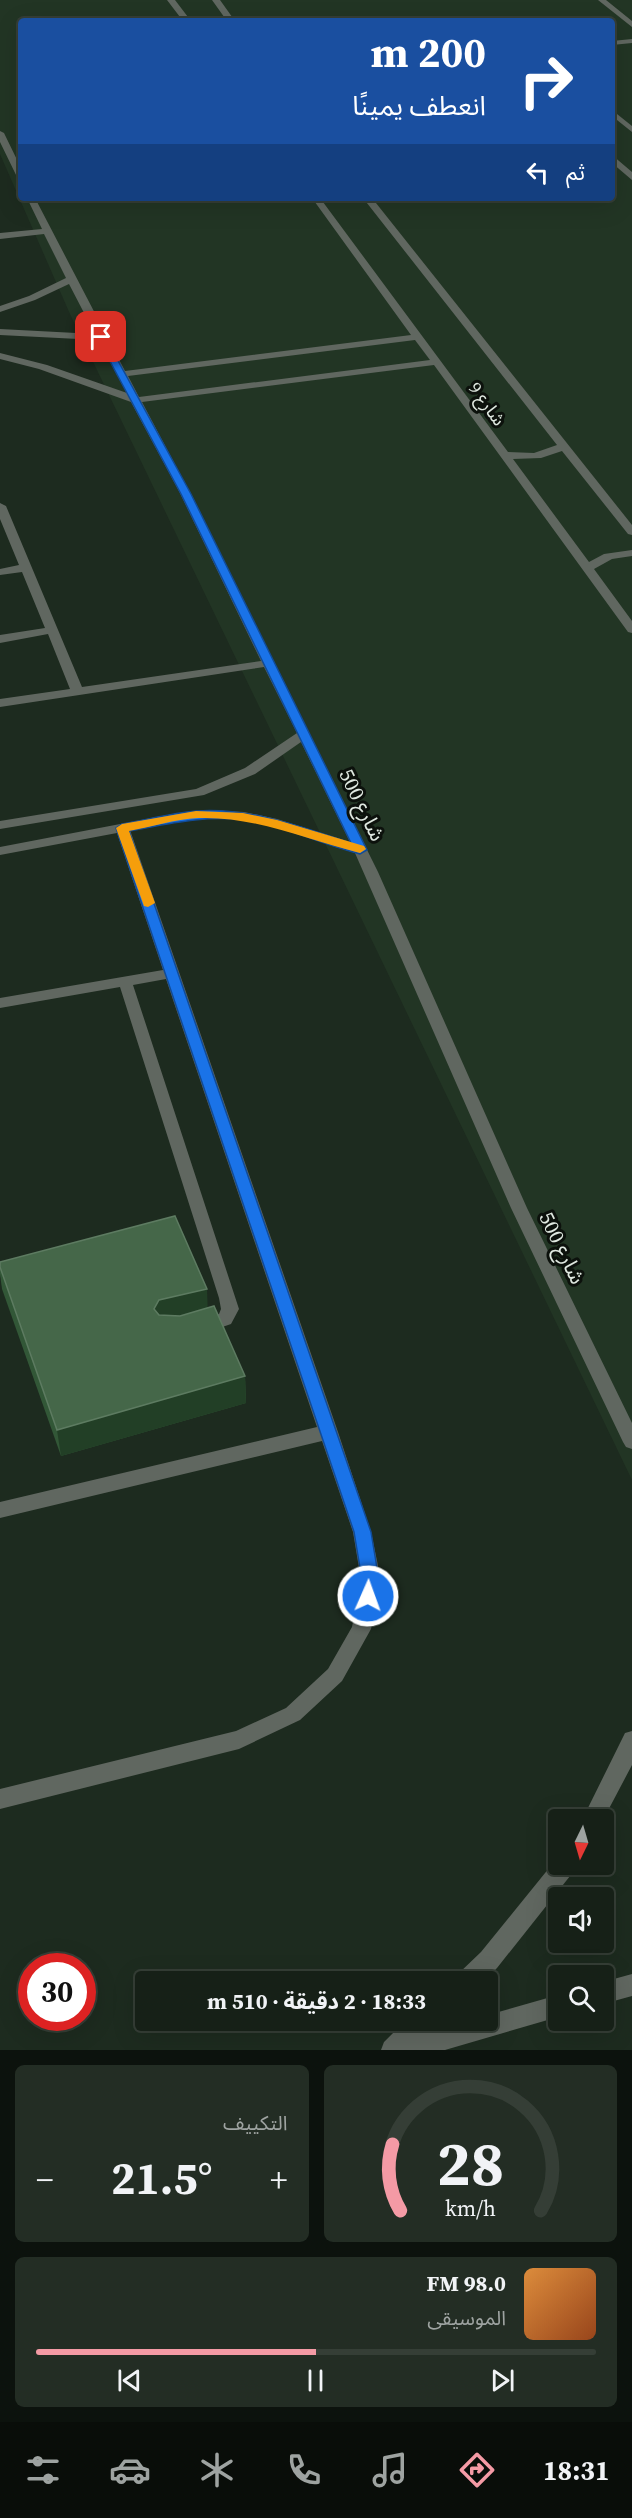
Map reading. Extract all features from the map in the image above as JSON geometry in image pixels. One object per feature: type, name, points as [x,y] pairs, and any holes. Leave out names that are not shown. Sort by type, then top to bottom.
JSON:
[{"type":"street","points":[[171,0],[185,18]]},
{"type":"street","points":[[216,0],[229,18]]},
{"type":"street","points":[[602,0],[632,25]]},
{"type":"street","points":[[615,43],[632,41]]},
{"type":"street","points":[[615,115],[632,130]]},
{"type":"street","points":[[0,133],[11,163],[18,173]]},
{"type":"street","points":[[615,161],[632,177]]},
{"type":"street","name":"شارع 500","points":[[32,201],[101,337],[186,494],[304,734],[360,850],[519,1208],[632,1441]]},
{"type":"street","name":"شارع 9","points":[[318,201],[632,629]]},
{"type":"street","name":"شارع 9","points":[[369,201],[632,532]]},
{"type":"street","points":[[0,236],[47,231]]},
{"type":"street","points":[[0,309],[32,298],[71,279]]},
{"type":"street","points":[[0,332],[45,332],[101,337]]},
{"type":"street","points":[[121,374],[417,337]]},
{"type":"street","points":[[0,356],[43,367],[136,400],[436,362]]},
{"type":"street","points":[[503,455],[538,456],[553,452],[563,446]]},
{"type":"street","points":[[0,506],[78,692]]},
{"type":"street","points":[[588,568],[596,560],[612,554],[632,553]]},
{"type":"street","points":[[0,572],[25,568]]},
{"type":"street","points":[[0,639],[52,630]]},
{"type":"street","points":[[0,704],[269,663]]},
{"type":"street","points":[[0,825],[199,792],[250,771],[304,734]]},
{"type":"street","points":[[199,792],[208,814]]},
{"type":"street","points":[[0,850],[173,818],[208,814],[243,816],[277,823],[360,850]]},
{"type":"street","points":[[0,1800],[239,1740],[293,1714],[335,1675],[361,1629],[371,1580],[362,1532],[329,1432],[122,828]]},
{"type":"street","points":[[0,1003],[172,973]]},
{"type":"street","points":[[125,981],[228,1298],[230,1309],[225,1319],[212,1326],[190,1330]]},
{"type":"street","points":[[0,1510],[329,1432]]},
{"type":"street","points":[[598,1809],[632,1740]]},
{"type":"street","points":[[478,1971],[489,1960],[557,1875]]},
{"type":"street","points":[[614,1990],[632,1985]]},
{"type":"street","points":[[405,2050],[548,2009]]},
{"type":"street","points":[[392,2050],[412,2031]]},
{"type":"shaded area","points":[[0,0],[632,0],[632,1480],[70,314],[21,201],[615,201],[615,18],[18,18],[18,195],[0,154]]},
{"type":"building","points":[[175,1216],[207,1289],[159,1300],[154,1309],[159,1315],[180,1316],[214,1306],[245,1376],[57,1430],[0,1262]]},
{"type":"slow traffic","points":[[148,903],[122,828],[184,816],[208,814],[243,816],[277,823],[360,849]]},
{"type":"route","points":[[101,337],[186,494],[360,850],[277,823],[243,816],[208,814],[184,816],[122,828],[274,1268],[362,1532],[371,1580],[368,1596]]}]
